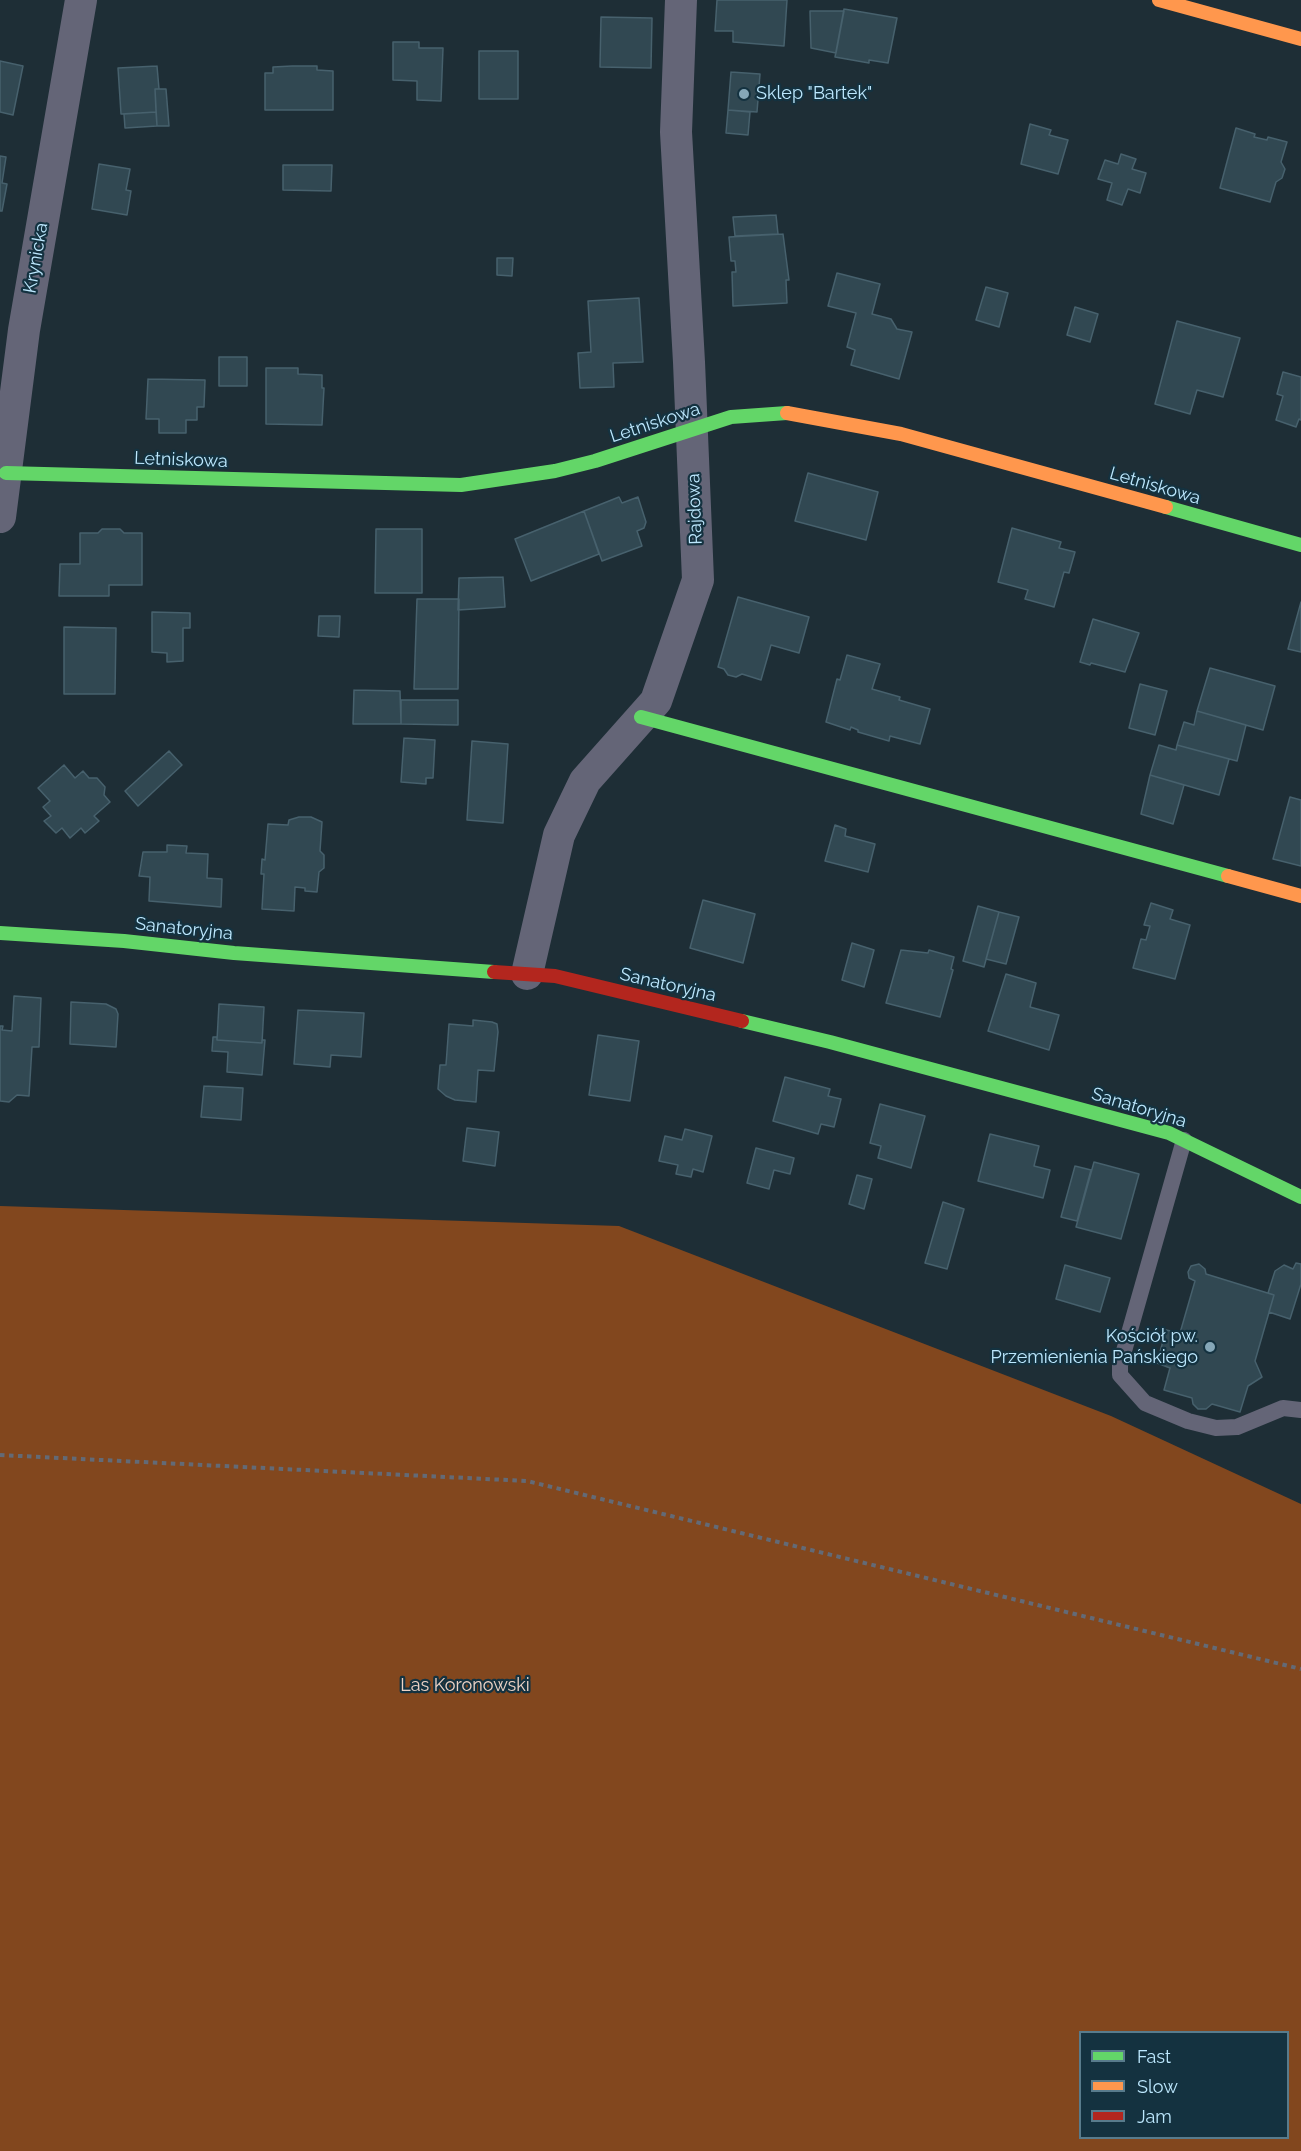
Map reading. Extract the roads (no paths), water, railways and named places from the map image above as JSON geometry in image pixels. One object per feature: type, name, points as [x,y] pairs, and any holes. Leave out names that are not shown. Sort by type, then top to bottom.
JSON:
[{"type":"street","name":"Krynicka","points":[[0,517],[24,330],[81,0]]},
{"type":"street","name":"Rajdowa","points":[[527,974],[559,835],[585,781],[656,701],[698,580],[693,430],[676,132],[681,0]]},
{"type":"street","points":[[1159,0],[1301,39]]},
{"type":"street","name":"Letniskowa","points":[[6,472],[367,484],[461,484],[555,471],[595,461],[731,417],[788,413],[901,434],[1301,545]]},
{"type":"street","points":[[641,717],[1301,896]]},
{"type":"street","name":"Sanatoryjna","points":[[0,933],[124,941],[234,953],[555,976],[830,1042],[1169,1133],[1301,1197]]},
{"type":"lane","points":[[1184,1140],[1120,1365],[1120,1375],[1145,1402],[1188,1421],[1216,1428],[1237,1427],[1282,1408],[1301,1410]]},
{"type":"place","name":"Sklep \"Bartek\"","points":[[744,94]]},
{"type":"place","name":"Kościół pw. Przemienienia Pańskiego","points":[[1210,1347]]},
{"type":"park label","name":"Las Koronowski","points":[[465,1686]]}]
